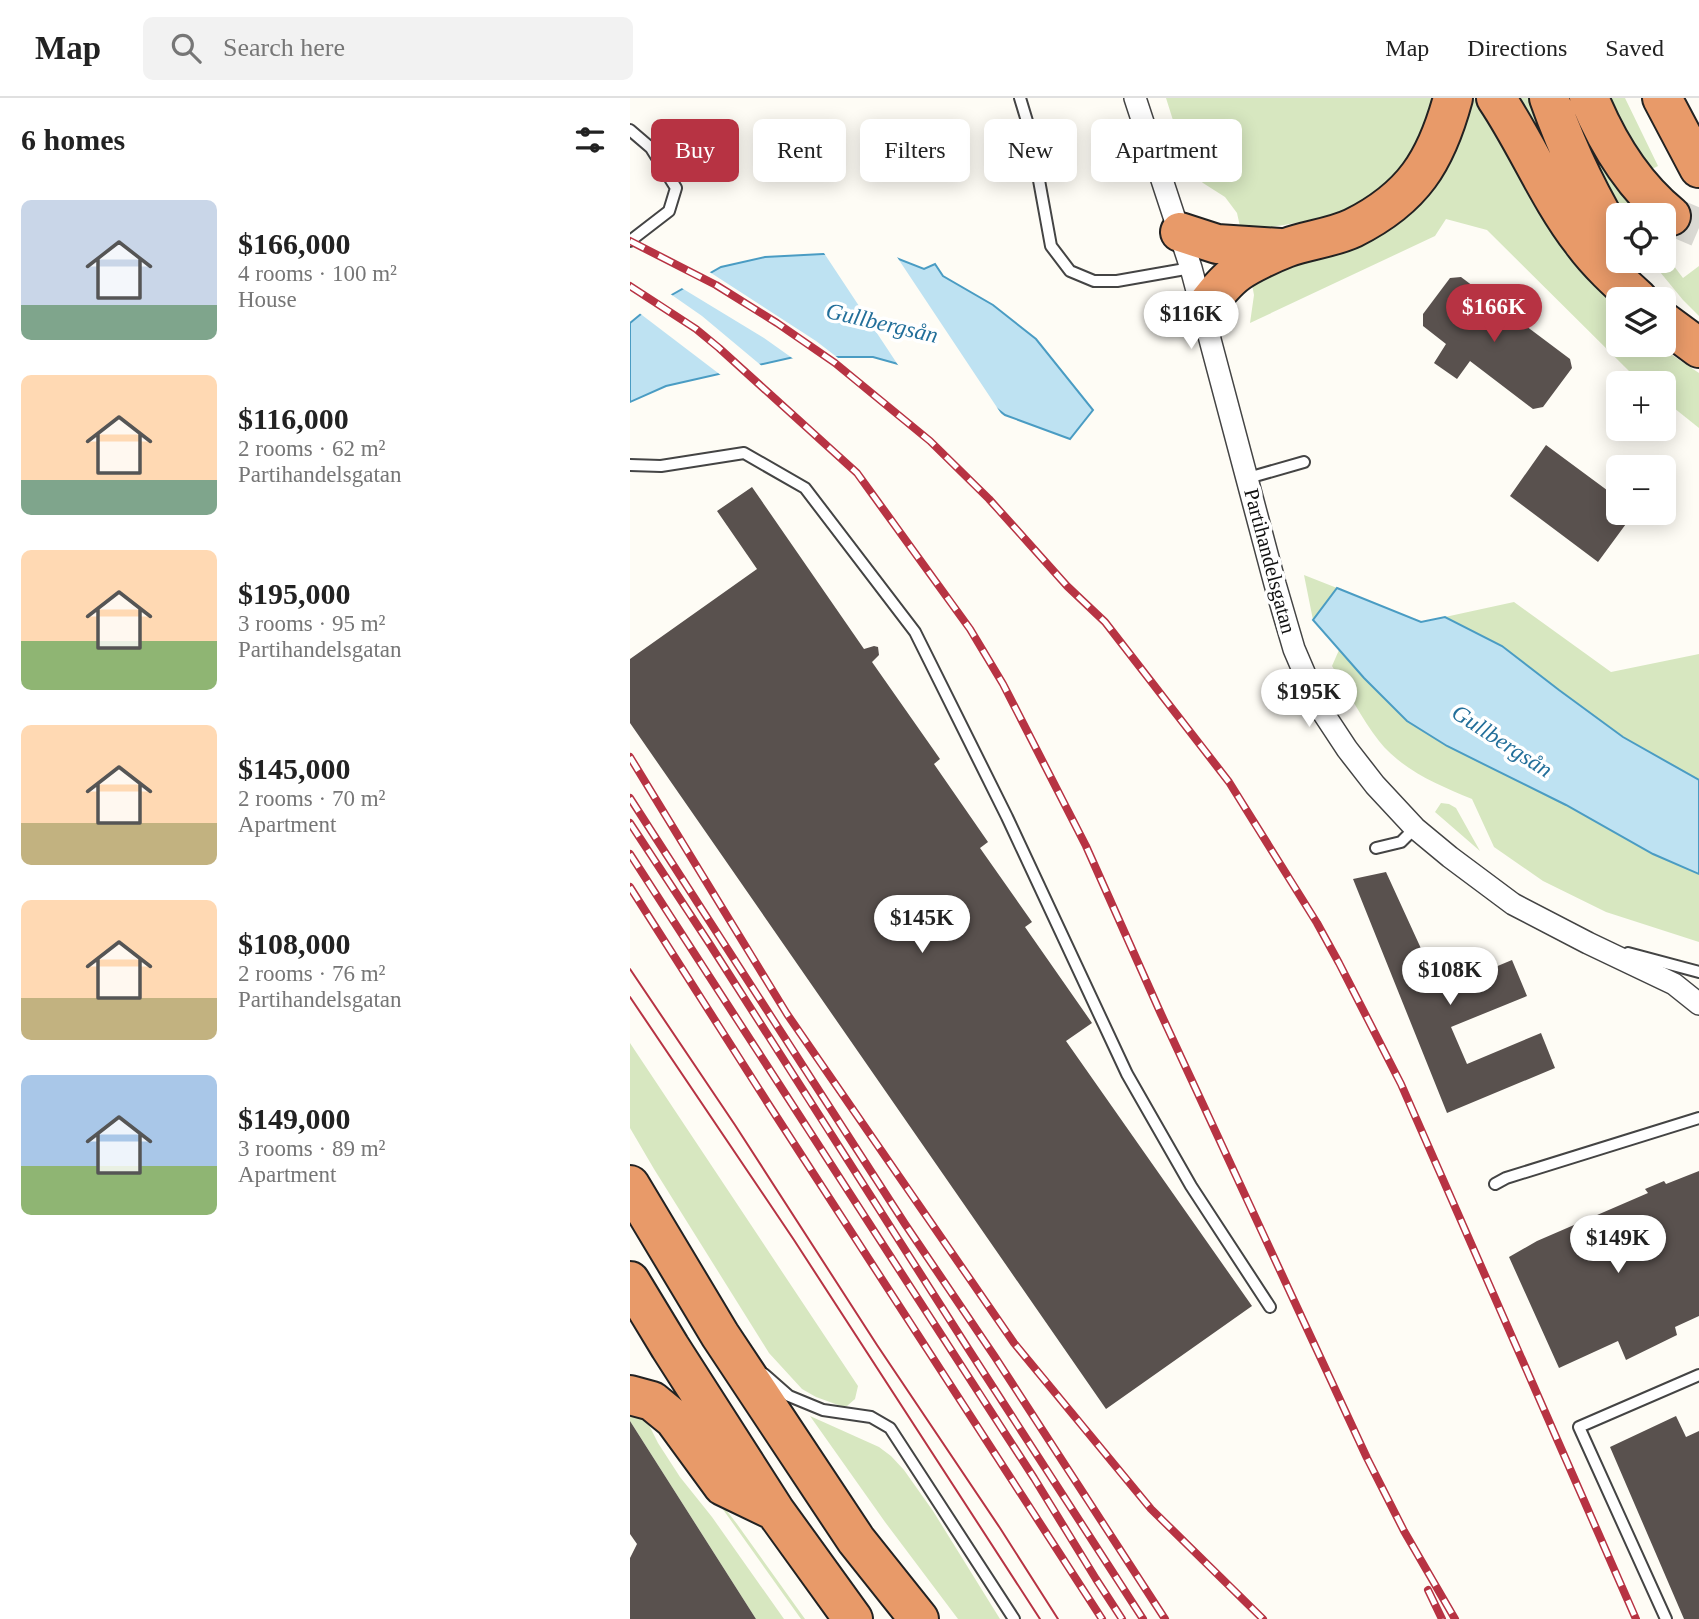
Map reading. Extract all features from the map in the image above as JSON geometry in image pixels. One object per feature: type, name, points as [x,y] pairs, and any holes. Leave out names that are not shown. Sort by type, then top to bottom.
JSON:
[{"type":"highway","points":[[1202,311],[1240,271],[1286,248],[1351,229],[1402,195],[1419,177],[1433,156],[1453,98]]},
{"type":"highway","points":[[1496,98],[1582,241],[1624,287]]},
{"type":"highway","points":[[1549,98],[1576,167],[1606,224]]},
{"type":"highway","points":[[1589,98],[1616,153],[1655,203]]},
{"type":"highway","points":[[1662,98],[1699,168]]},
{"type":"highway","points":[[1180,232],[1217,244],[1286,248]]},
{"type":"highway","points":[[630,1185],[720,1335],[856,1540],[919,1619]]},
{"type":"highway","points":[[630,1281],[775,1511],[853,1619]]},
{"type":"highway","points":[[630,1395],[652,1401],[674,1419],[723,1486],[775,1511]]},
{"type":"street","name":"Partihandelsgatan","points":[[1135,98],[1191,268],[1294,649],[1318,705],[1374,785],[1415,828],[1513,904],[1588,943]]},
{"type":"street","points":[[1588,943],[1674,984],[1699,1004]]},
{"type":"lane","points":[[1020,98],[1030,131],[1051,246],[1070,271],[1094,281],[1117,281],[1191,268]]},
{"type":"lane","points":[[630,130],[651,148],[676,188],[669,211],[631,237]]},
{"type":"lane","points":[[630,465],[661,466],[744,453],[805,488],[915,632],[1007,817],[1128,1074],[1191,1186],[1270,1307]]},
{"type":"lane","name":"Partihandelsgatan","points":[[1248,478],[1304,462]]},
{"type":"lane","points":[[1376,848],[1401,842],[1415,828]]},
{"type":"lane","name":"Partihandelsgatan","points":[[1588,943],[1699,972]]},
{"type":"lane","points":[[1495,1184],[1506,1178],[1699,1118]]},
{"type":"lane","points":[[720,1335],[750,1361]]},
{"type":"lane","points":[[760,1370],[789,1396],[823,1410],[871,1417],[890,1428],[1014,1619]]},
{"type":"lane","points":[[1666,1619],[1579,1427],[1699,1375]]},
{"type":"green space","points":[[1166,98],[1433,98],[1428,120],[1418,140],[1396,175],[1376,194],[1361,203],[1328,215],[1241,231],[1237,213],[1225,197],[1202,182],[1242,182],[1242,119],[1173,119]]},
{"type":"green space","points":[[1475,98],[1545,217],[1606,289],[1606,348],[1487,230],[1446,219],[1435,236],[1250,323],[1254,295],[1251,279],[1447,158]]},
{"type":"green space","points":[[1513,98],[1529,98],[1555,162]]},
{"type":"green space","points":[[1563,98],[1570,98],[1579,119],[1631,203],[1616,203]]},
{"type":"green space","points":[[1605,98],[1625,98],[1658,166],[1650,170]]},
{"type":"green space","points":[[1699,266],[1699,316],[1676,291],[1676,287],[1672,287],[1661,273],[1676,273],[1676,269],[1683,278]]},
{"type":"green space","points":[[1615,357],[1675,357],[1699,373],[1699,428],[1676,410],[1676,371],[1629,371]]},
{"type":"green space","points":[[1304,575],[1337,588],[1313,620]]},
{"type":"green space","points":[[1514,602],[1611,672],[1699,654],[1699,780],[1623,737],[1502,646],[1445,617]]},
{"type":"green space","points":[[1339,650],[1364,678],[1487,756],[1612,831],[1699,874],[1699,942],[1606,912],[1543,881],[1494,847],[1472,799],[1410,768],[1379,741],[1332,666]]},
{"type":"green space","points":[[1441,803],[1456,808],[1480,851],[1435,812]]},
{"type":"green space","points":[[630,1043],[858,1386],[855,1399],[847,1406],[816,1397],[802,1389],[769,1353],[654,1169],[630,1128]]},
{"type":"green space","points":[[630,1402],[644,1415],[680,1477],[712,1517],[784,1619],[756,1619],[630,1421]]},
{"type":"green space","points":[[810,1416],[879,1447],[891,1456],[933,1511],[1000,1619],[958,1619]]},
{"type":"green space","points":[[674,1443],[737,1524],[805,1619],[801,1619]]},
{"type":"water","name":"Gullbergsån","points":[[886,254],[924,269],[935,264],[943,276],[993,305],[1036,339],[1093,410],[1070,439],[1005,415],[969,387],[873,357],[794,357],[666,386],[630,402],[630,323],[647,309],[721,267],[765,257]]},
{"type":"water","name":"Gullbergsån","points":[[1337,588],[1421,622],[1445,617],[1502,646],[1623,737],[1699,780],[1699,874],[1653,854],[1566,805],[1447,746],[1407,721],[1364,678],[1313,620]]},
{"type":"pier","points":[[822,250],[886,251],[895,254],[1004,418],[968,390],[900,368]]},
{"type":"pier","points":[[708,271],[816,341],[842,361],[795,360],[680,287]]},
{"type":"pier","points":[[669,293],[702,316],[763,367],[722,376],[638,312]]},
{"type":"building","points":[[1461,277],[1570,359],[1572,368],[1543,407],[1533,409],[1470,361],[1457,379],[1434,363],[1446,344],[1423,326],[1423,314],[1450,278]]},
{"type":"building","points":[[1546,445],[1606,489],[1606,525],[1625,525],[1598,562],[1510,496]]},
{"type":"building","points":[[752,487],[864,649],[878,647],[879,655],[872,662],[940,759],[934,764],[988,842],[980,848],[1032,922],[1025,927],[1092,1023],[1066,1041],[1252,1306],[1106,1409],[630,723],[630,659],[757,569],[717,511]]},
{"type":"building","points":[[1386,872],[1440,990],[1512,960],[1527,996],[1451,1027],[1467,1064],[1541,1033],[1555,1068],[1447,1113],[1353,879]]},
{"type":"building","points":[[1699,1171],[1699,1316],[1675,1327],[1677,1335],[1626,1360],[1618,1341],[1559,1368],[1509,1257],[1537,1241],[1648,1193],[1645,1189]]},
{"type":"building","points":[[1676,1416],[1686,1437],[1699,1431],[1699,1619],[1684,1619],[1610,1447]]},
{"type":"building","points":[[630,1421],[756,1619],[630,1619],[630,1558],[637,1544],[630,1534]]},
{"type":"tunnel","points":[[1676,218],[1699,228]]},
{"type":"tram line","points":[[630,969],[1058,1619]]},
{"type":"tram line","points":[[630,997],[794,1240],[1040,1619]]},
{"type":"railway","points":[[630,241],[716,285],[777,323],[835,363],[930,441],[989,499],[1067,586],[1105,622],[1229,782],[1317,923],[1401,1084],[1636,1619]]},
{"type":"railway","points":[[630,286],[696,329],[857,473],[970,629],[1003,684],[1086,846],[1367,1458],[1404,1531],[1455,1619]]},
{"type":"railway","points":[[630,757],[787,1014],[1014,1343],[1151,1509],[1263,1619]]},
{"type":"railway","points":[[630,798],[905,1224],[1165,1619]]},
{"type":"railway","points":[[630,823],[1143,1619]]},
{"type":"railway","points":[[630,854],[1034,1478],[1122,1619]]},
{"type":"railway","points":[[630,887],[1102,1619]]},
{"type":"railway","points":[[1428,1590],[1442,1619]]}]
